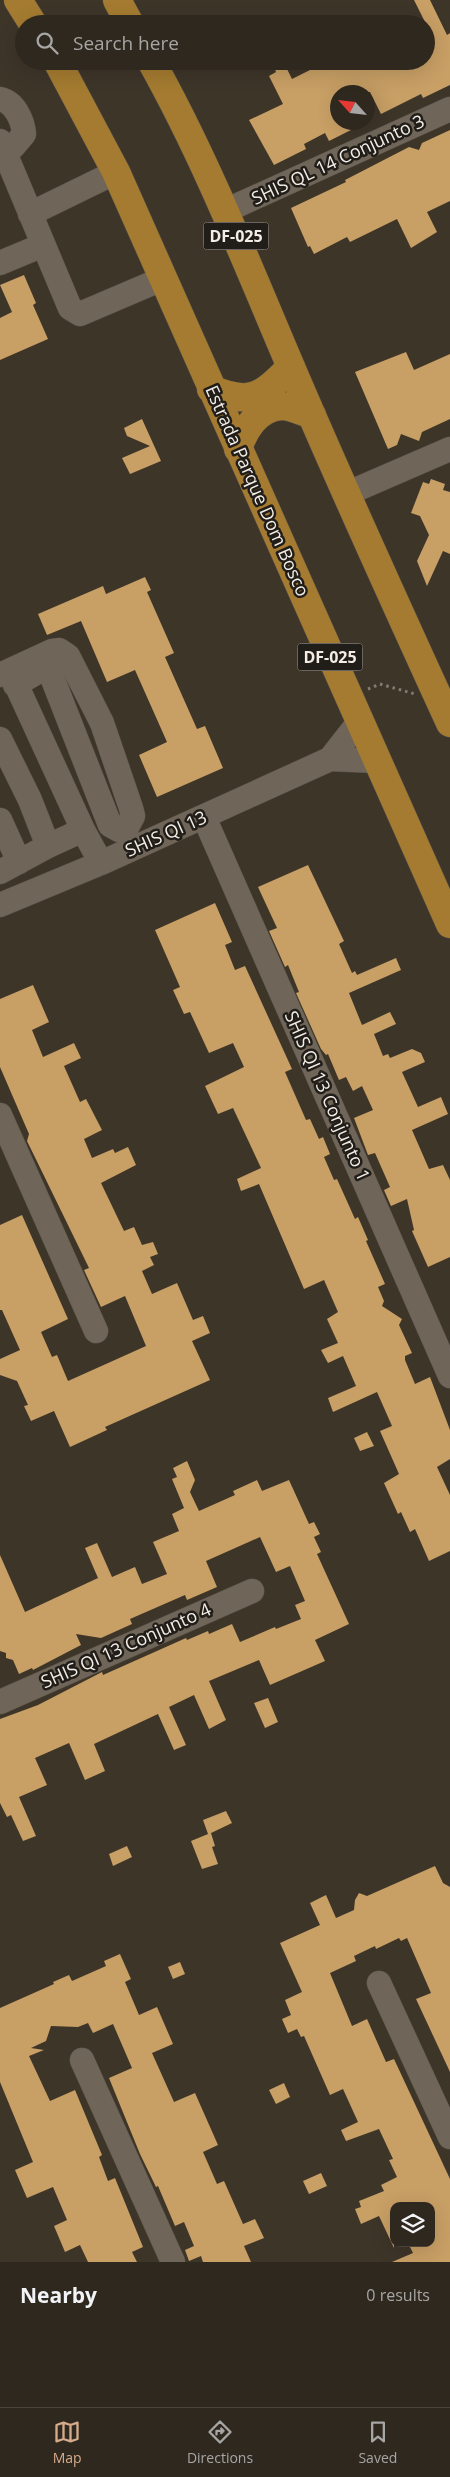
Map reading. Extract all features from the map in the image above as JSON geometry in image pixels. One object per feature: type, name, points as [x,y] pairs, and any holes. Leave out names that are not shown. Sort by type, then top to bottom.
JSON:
[{"type":"main road","points":[[18,0],[27,15]]},
{"type":"main road","points":[[117,0],[125,15]]},
{"type":"main road","name":"Estrada Parque Dom Bosco","points":[[62,70],[116,172],[450,924]]},
{"type":"main road","name":"DF-025","points":[[156,70],[169,92],[225,211],[346,494],[450,723]]},
{"type":"main road","points":[[211,389],[231,398],[247,398],[258,395],[291,367]]},
{"type":"main road","points":[[238,449],[243,432],[253,420],[266,410],[281,406],[312,415]]},
{"type":"street","points":[[0,99],[11,105],[23,124],[24,134],[13,147],[1,147],[70,308],[80,314],[162,279]]},
{"type":"street","name":"SHIS QL 14 Conjunto 3","points":[[225,211],[450,109]]},
{"type":"street","points":[[30,214],[116,172]]},
{"type":"street","points":[[0,262],[43,245]]},
{"type":"street","points":[[346,494],[450,449]]},
{"type":"street","points":[[59,650],[68,656],[102,723],[131,808],[133,816],[126,830],[119,830],[110,825],[50,672],[41,670],[8,677],[52,651],[59,650]]},
{"type":"street","points":[[8,677],[101,863]]},
{"type":"street","name":"SHIS QI 13","points":[[330,759],[359,722]]},
{"type":"street","points":[[0,739],[30,800],[48,846]]},
{"type":"street","name":"SHIS QI 13","points":[[0,905],[101,863],[330,759],[377,761]]},
{"type":"street","name":"SHIS QI 13 Conjunto 1","points":[[204,817],[450,1376]]},
{"type":"street","points":[[0,820],[9,867],[83,830]]},
{"type":"street","points":[[0,1115],[96,1331]]},
{"type":"street","name":"SHIS QI 13 Conjunto 4","points":[[0,1702],[252,1591]]},
{"type":"street","points":[[379,1983],[450,2137]]},
{"type":"street","points":[[82,2060],[173,2262]]},
{"type":"path","points":[[348,698],[380,684],[422,696],[435,689]]},
{"type":"building","points":[[414,0],[430,0],[447,35],[450,33],[450,85],[423,98],[421,94],[381,114],[375,102],[375,85],[330,85],[330,130],[351,130],[329,141],[325,133],[304,144],[306,149],[274,165],[249,120],[283,104],[269,76],[276,72],[275,70],[288,70],[292,79],[310,70],[435,70],[435,15],[422,15]]},
{"type":"building","points":[[450,130],[450,201],[427,212],[437,232],[411,248],[397,219],[350,242],[347,237],[314,254],[310,246],[308,247],[291,208],[346,182],[345,180],[409,147],[419,150],[422,143]]},
{"type":"building","points":[[24,275],[36,303],[33,305],[48,339],[0,360],[0,318],[12,312],[0,285]]},
{"type":"building","points":[[406,352],[414,370],[450,354],[450,419],[422,432],[419,441],[401,434],[397,445],[388,449],[355,372]]},
{"type":"building","points":[[142,419],[161,461],[130,474],[122,458],[150,446],[127,436],[124,428]]},
{"type":"building","points":[[431,479],[445,484],[443,490],[450,492],[450,554],[443,551],[427,586],[417,561],[429,535],[420,516],[411,513],[423,482],[429,484]]},
{"type":"building","points":[[145,577],[151,590],[147,592],[174,653],[165,657],[197,729],[205,726],[223,768],[157,797],[139,755],[167,742],[135,670],[107,682],[81,621],[47,635],[38,614],[103,586],[106,594]]},
{"type":"building","points":[[308,865],[344,941],[339,944],[352,973],[355,971],[357,975],[396,958],[401,970],[349,993],[362,1025],[390,1012],[396,1024],[374,1034],[383,1056],[388,1054],[390,1058],[412,1049],[421,1053],[425,1062],[402,1072],[418,1107],[441,1097],[448,1114],[412,1130],[429,1169],[443,1165],[450,1180],[450,1257],[428,1267],[412,1231],[414,1230],[407,1199],[391,1206],[384,1190],[390,1187],[375,1153],[368,1155],[354,1118],[373,1110],[362,1086],[353,1091],[346,1077],[339,1080],[328,1054],[326,1055],[321,1049],[296,993],[299,992],[288,965],[285,967],[269,931],[277,928],[258,887]]},
{"type":"building","points":[[215,903],[232,942],[225,945],[235,970],[245,966],[292,1069],[285,1072],[306,1120],[310,1119],[319,1139],[323,1137],[330,1154],[324,1157],[334,1180],[337,1179],[355,1219],[358,1217],[368,1240],[366,1241],[385,1284],[378,1287],[384,1301],[382,1306],[402,1319],[399,1325],[412,1353],[405,1356],[405,1360],[415,1384],[430,1377],[450,1430],[450,1459],[437,1467],[450,1495],[450,1551],[429,1561],[415,1529],[410,1532],[401,1512],[398,1514],[384,1483],[399,1474],[380,1431],[392,1426],[377,1392],[333,1412],[328,1398],[356,1386],[343,1356],[328,1363],[321,1350],[338,1343],[327,1319],[338,1312],[324,1280],[304,1289],[259,1184],[241,1191],[237,1179],[261,1168],[233,1108],[218,1114],[205,1086],[244,1067],[233,1043],[209,1053],[190,1012],[184,1014],[173,990],[180,987],[155,930]]},
{"type":"building","points":[[33,985],[49,1022],[32,1030],[43,1057],[74,1043],[81,1058],[64,1066],[80,1102],[86,1099],[102,1130],[84,1139],[92,1158],[113,1149],[115,1153],[128,1147],[136,1165],[101,1183],[124,1231],[134,1227],[142,1245],[153,1242],[158,1254],[150,1257],[154,1265],[142,1271],[152,1294],[177,1283],[193,1320],[203,1316],[210,1333],[192,1341],[210,1380],[105,1427],[107,1430],[70,1447],[54,1411],[31,1421],[24,1406],[28,1405],[17,1381],[0,1375],[0,1359],[20,1350],[2,1310],[0,1310],[0,1225],[22,1215],[68,1319],[41,1332],[52,1357],[57,1355],[68,1381],[146,1346],[125,1296],[101,1307],[84,1270],[89,1268],[27,1141],[29,1134],[0,1067],[0,999]]},
{"type":"building","points":[[367,1432],[374,1446],[360,1451],[354,1438]]},
{"type":"building","points":[[187,1461],[195,1480],[190,1492],[199,1511],[235,1495],[233,1491],[257,1480],[262,1491],[289,1480],[309,1524],[314,1522],[320,1534],[314,1537],[321,1552],[317,1554],[349,1624],[315,1640],[325,1661],[270,1685],[259,1660],[209,1681],[226,1720],[209,1729],[194,1695],[169,1707],[186,1745],[174,1750],[158,1714],[94,1744],[105,1771],[85,1780],[69,1743],[35,1758],[47,1785],[19,1797],[36,1836],[23,1841],[11,1815],[7,1817],[0,1803],[0,1719],[38,1705],[102,1672],[103,1675],[186,1638],[187,1640],[208,1631],[209,1634],[232,1624],[240,1642],[275,1627],[276,1629],[301,1619],[295,1605],[305,1601],[290,1566],[276,1572],[260,1537],[206,1561],[217,1587],[187,1600],[185,1595],[130,1619],[132,1624],[101,1638],[76,1634],[81,1645],[33,1670],[32,1668],[19,1674],[13,1660],[6,1658],[6,1653],[0,1651],[0,1555],[25,1612],[98,1578],[85,1548],[97,1543],[112,1577],[135,1567],[142,1584],[167,1574],[153,1542],[179,1531],[172,1514],[184,1508],[172,1479],[177,1477],[173,1468]]},
{"type":"building","points":[[268,1698],[278,1722],[265,1728],[254,1703]]},
{"type":"building","points":[[226,1811],[232,1823],[211,1833],[215,1846],[212,1847],[218,1864],[202,1869],[191,1841],[208,1834],[203,1820]]},
{"type":"building","points":[[127,1846],[132,1857],[113,1866],[109,1854]]},
{"type":"building","points":[[435,1866],[443,1883],[450,1887],[450,2072],[416,1999],[431,1993],[407,1938],[401,1941],[399,1938],[376,1949],[375,1946],[354,1956],[356,1961],[330,1973],[352,2026],[367,2019],[386,2062],[394,2059],[450,2179],[450,2262],[392,2262],[413,2253],[410,2247],[435,2247],[435,2202],[390,2202],[390,2239],[379,2216],[361,2224],[355,2209],[361,2207],[359,2201],[384,2191],[381,2185],[397,2177],[389,2160],[393,2159],[379,2129],[346,2141],[341,2130],[358,2122],[343,2089],[330,2095],[304,2036],[301,2037],[297,2029],[288,2033],[282,2019],[291,2015],[285,2000],[302,1992],[280,1943],[320,1925],[310,1903],[326,1895],[336,1918],[354,1910],[355,1900],[359,1893],[367,1896]]},
{"type":"building","points":[[120,1954],[131,1979],[125,1982],[139,2015],[157,2007],[173,2044],[152,2053],[174,2102],[195,2093],[218,2145],[203,2152],[217,2184],[224,2181],[243,2224],[255,2219],[264,2238],[244,2246],[251,2262],[203,2262],[201,2256],[189,2261],[185,2250],[194,2246],[184,2222],[175,2226],[158,2186],[156,2187],[140,2154],[109,2078],[132,2068],[113,2024],[93,2033],[88,2023],[78,2027],[51,2026],[46,2041],[31,2048],[44,2050],[29,2056],[50,2101],[75,2090],[102,2155],[99,2157],[108,2181],[115,2178],[143,2247],[132,2252],[137,2262],[88,2262],[80,2245],[65,2252],[54,2226],[67,2220],[53,2187],[27,2198],[15,2170],[33,2162],[0,2082],[0,2008],[54,1984],[53,1982],[69,1975],[72,1981],[106,1966],[104,1961]]},
{"type":"building","points":[[180,1962],[185,1974],[173,1979],[168,1967]]},
{"type":"building","points":[[284,2083],[290,2097],[276,2104],[269,2090]]},
{"type":"building","points":[[321,2173],[327,2186],[309,2194],[303,2181]]}]
